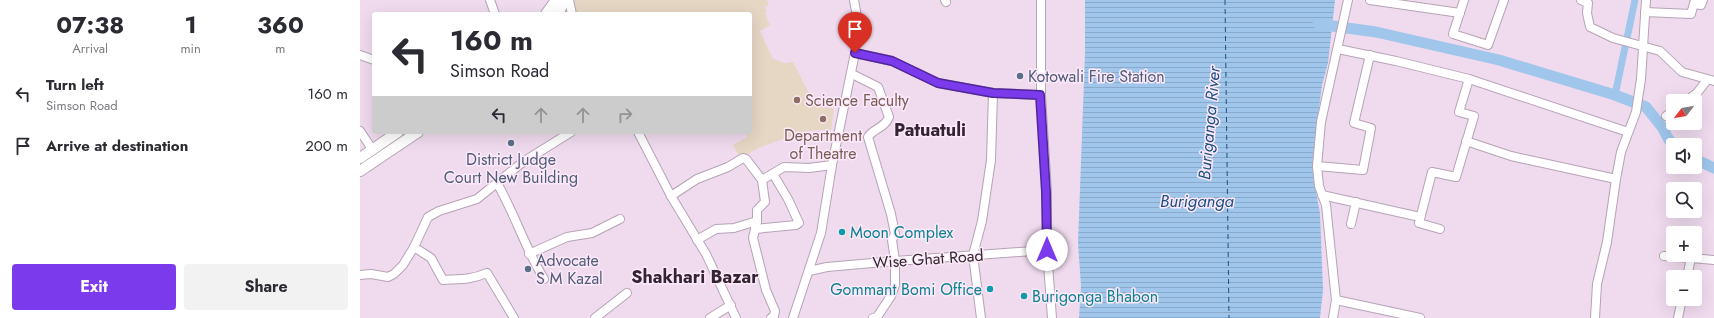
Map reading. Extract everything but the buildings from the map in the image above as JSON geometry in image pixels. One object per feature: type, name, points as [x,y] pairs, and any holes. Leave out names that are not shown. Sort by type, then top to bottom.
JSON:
[{"type":"main road","points":[[549,12],[563,1]]},
{"type":"main road","points":[[559,12],[563,1]]},
{"type":"main road","points":[[360,158],[395,134]]},
{"type":"main road","points":[[360,172],[415,134]]},
{"type":"street","points":[[490,0],[495,12]]},
{"type":"street","points":[[793,318],[821,233],[832,165],[852,74],[855,53],[856,11],[854,0]]},
{"type":"street","points":[[1041,0],[1040,95],[1046,192],[1047,250],[1052,318]]},
{"type":"street","points":[[1333,318],[1336,300],[1326,205],[1319,186],[1316,166],[1321,122],[1348,0]]},
{"type":"street","points":[[1370,0],[1460,14]]},
{"type":"street","points":[[1464,0],[1453,34],[1488,45],[1504,0]]},
{"type":"street","points":[[1581,0],[1588,3],[1586,13],[1590,28],[1613,38],[1643,45],[1660,51],[1682,72],[1710,80]]},
{"type":"street","points":[[1596,318],[1597,284],[1607,242],[1621,152],[1636,112],[1641,79],[1646,0]]},
{"type":"street","points":[[563,1],[570,12]]},
{"type":"street","points":[[1645,12],[1691,14],[1698,1]]},
{"type":"street","points":[[1338,49],[1469,79],[1628,132]]},
{"type":"street","points":[[855,53],[892,61],[938,83],[993,93],[1040,95]]},
{"type":"street","points":[[360,55],[372,59]]},
{"type":"street","points":[[1316,166],[1363,170],[1372,128],[1354,123],[1370,56]]},
{"type":"street","points":[[852,74],[878,87],[889,117],[887,122],[868,137],[891,214],[895,234],[892,240],[895,261],[895,285],[891,296],[876,318]]},
{"type":"street","points":[[1440,229],[1419,223],[1420,217],[1432,172],[1456,177],[1474,116],[1459,112],[1469,79]]},
{"type":"street","points":[[1695,94],[1710,80]]},
{"type":"street","points":[[981,318],[973,255],[982,221],[991,160],[993,93]]},
{"type":"street","points":[[360,131],[372,149]]},
{"type":"street","points":[[360,275],[371,274],[388,277],[394,274],[403,265],[414,247],[428,217],[439,211],[477,199],[523,162],[568,134]]},
{"type":"street","points":[[639,134],[671,196],[697,240],[736,318]]},
{"type":"street","points":[[1466,141],[1511,156],[1616,179]]},
{"type":"street","points":[[671,196],[697,180],[743,158],[746,159],[762,180],[765,202],[757,210],[753,238],[766,290],[774,311],[774,316],[771,318]]},
{"type":"street","points":[[762,180],[789,166],[809,168],[832,165]]},
{"type":"street","points":[[697,240],[716,229],[756,225],[796,225],[799,223],[773,174]]},
{"type":"street","points":[[497,183],[509,204],[529,254],[544,279]]},
{"type":"street","points":[[1322,195],[1420,217]]},
{"type":"street","points":[[1351,224],[1356,202]]},
{"type":"street","points":[[529,254],[567,237],[592,233],[620,219]]},
{"type":"street","points":[[414,247],[432,258],[443,280],[456,278],[468,280],[487,273],[514,318]]},
{"type":"street","name":"Wise Ghat Road","points":[[809,271],[827,267],[1047,250]]},
{"type":"street","points":[[1702,259],[1714,260]]},
{"type":"street","points":[[595,318],[627,293]]},
{"type":"street","points":[[1336,300],[1420,318]]},
{"type":"street","points":[[710,318],[731,306]]},
{"type":"street","points":[[1678,318],[1681,306]]},
{"type":"shaded area","points":[[572,0],[767,0],[769,5],[765,7],[767,12],[765,13],[770,25],[760,31],[773,59],[785,63],[793,62],[815,105],[834,109],[831,130],[804,132],[763,146],[740,158],[733,145],[747,137],[745,134],[752,134],[752,12],[575,12]]},
{"type":"water","name":"Buriganga","points":[[1085,0],[1335,0],[1328,63],[1322,85],[1313,156],[1313,176],[1320,213],[1323,290],[1320,318],[1079,318],[1081,286],[1078,243],[1085,53]]},
{"type":"waterway","points":[[1615,95],[1635,0]]},
{"type":"waterway","points":[[1318,24],[1376,32],[1499,60],[1615,95],[1646,107],[1662,127],[1668,138]]},
{"type":"waterway","points":[[1702,162],[1714,168]]},
{"type":"ferry route","points":[[1225,0],[1229,318]]},
{"type":"place","name":"Kotowali Fire Station","points":[[1020,76]]},
{"type":"place","name":"Science Faculty","points":[[797,100]]},
{"type":"place","name":"Department of Theatre","points":[[823,119]]},
{"type":"place","name":"District Judge Court New Building","points":[[511,143]]},
{"type":"place","name":"Moon Complex","points":[[842,232]]},
{"type":"place","name":"Advocate S M Kazal","points":[[528,269]]},
{"type":"place","name":"Gommant Bomi Office","points":[[990,289]]},
{"type":"place","name":"Burigonga Bhabon","points":[[1024,296]]},
{"type":"district","name":"Patuatuli","points":[[930,130]]},
{"type":"district","name":"Shakhari Bazar","points":[[695,277]]},
{"type":"route","points":[[855,53],[892,61],[938,83],[993,93],[1040,95],[1046,192],[1047,250]]},
{"type":"water label","name":"Buriganga River","points":[[1209,123]]}]
